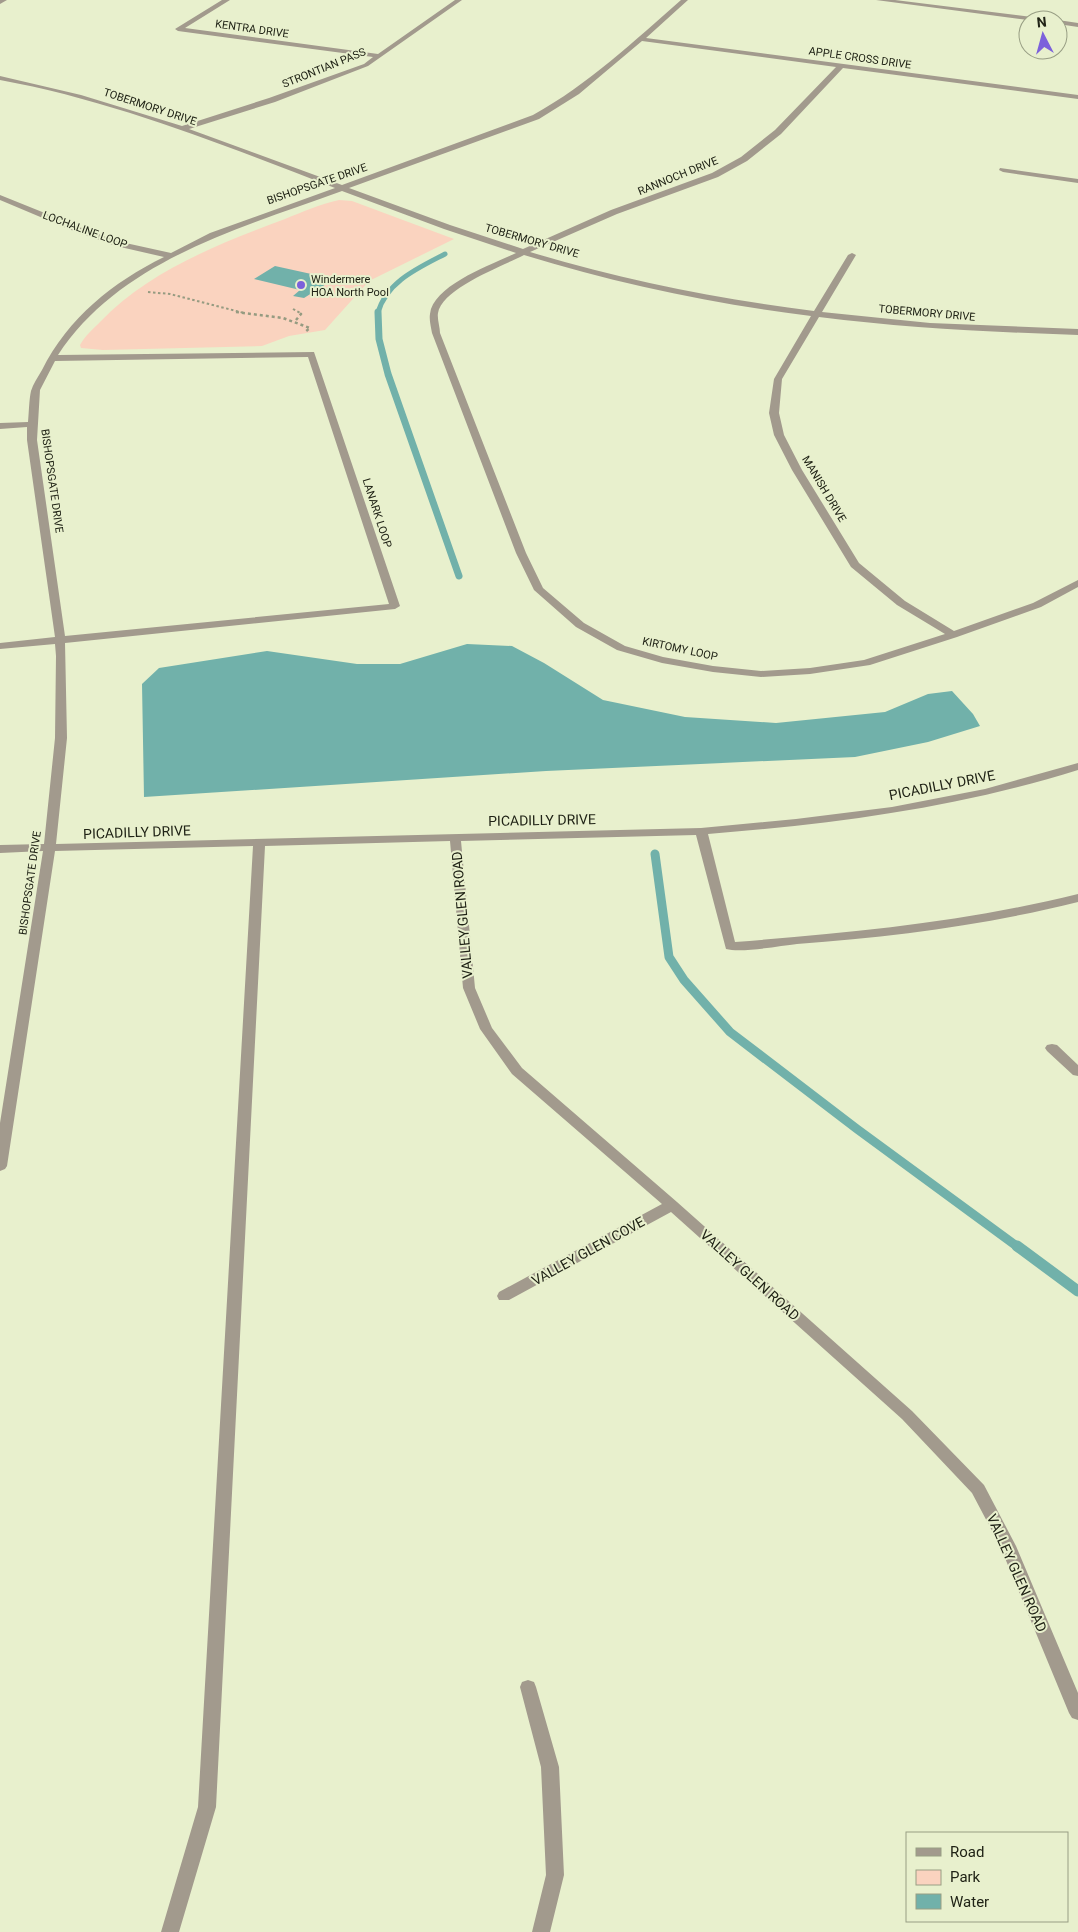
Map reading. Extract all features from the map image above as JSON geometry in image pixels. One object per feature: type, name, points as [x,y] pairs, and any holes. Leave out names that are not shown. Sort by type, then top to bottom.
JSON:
[{"type":"street","points":[[0,2],[4,0]]},
{"type":"street","name":"KENTRA DRIVE","points":[[227,0],[178,29],[380,56]]},
{"type":"street","name":"STRONTIAN PASS","points":[[183,128],[320,83],[366,65],[459,0]]},
{"type":"street","name":"BISHOPSGATE DRIVE","points":[[0,1166],[49,850],[61,738],[61,640],[32,424],[36,390],[52,358],[68,336],[103,299],[120,285],[213,235],[536,117],[563,104],[685,0]]},
{"type":"street","points":[[879,0],[1018,17]]},
{"type":"street","name":"APPLE CROSS DRIVE","points":[[639,39],[1078,97]]},
{"type":"street","name":"RANNOCH DRIVE","points":[[524,252],[614,212],[715,175],[744,159],[778,132],[841,66]]},
{"type":"street","name":"TOBERMORY DRIVE","points":[[0,78],[58,90],[183,128],[524,252],[679,292],[817,314],[920,325],[1024,332],[1078,332]]},
{"type":"street","points":[[1003,170],[1078,181]]},
{"type":"street","name":"LOCHALINE LOOP","points":[[0,197],[79,230],[119,244],[172,256]]},
{"type":"street","name":"KIRTOMY LOOP","points":[[524,252],[456,285],[440,300],[434,313],[434,321],[436,333],[521,553],[539,590],[580,625],[621,648],[662,660],[713,669],[762,674],[810,671],[866,663],[953,635],[1037,605],[1078,583]]},
{"type":"street","name":"MANISH DRIVE","points":[[852,256],[778,379],[774,413],[779,435],[797,470],[855,565],[901,603],[953,635]]},
{"type":"street","name":"LANARK LOOP","points":[[52,358],[311,354],[395,606],[61,640]]},
{"type":"street","points":[[0,426],[32,424]]},
{"type":"street","points":[[0,646],[61,640]]},
{"type":"street","name":"PICADILLY DRIVE","points":[[0,850],[701,831],[783,825],[928,804],[1008,787],[1078,766]]},
{"type":"street","points":[[701,831],[730,946],[884,934],[1035,910],[1078,898]]},
{"type":"street","name":"VALLEY GLEN ROAD","points":[[455,837],[469,988],[486,1029],[518,1071],[672,1205],[907,1415],[978,1490],[1008,1546],[1078,1713]]},
{"type":"street","points":[[170,1932],[207,1807],[260,843]]},
{"type":"street","points":[[1052,1048],[1078,1072]]},
{"type":"street","name":"VALLEY GLEN COVE","points":[[504,1296],[672,1205]]},
{"type":"street","points":[[528,1688],[550,1767],[555,1875],[540,1932]]},
{"type":"path","points":[[141,292],[173,294],[237,312],[295,321],[310,328],[305,332]]},
{"type":"path","points":[[293,309],[301,314],[295,321]]},
{"type":"green space","points":[[339,200],[352,201],[454,239],[369,281],[325,330],[289,336],[262,346],[103,350],[81,348],[80,345],[100,322],[141,287],[163,273],[186,260],[235,238],[311,208]]},
{"type":"water","name":"Windermere HOA North Pool","points":[[275,266],[334,279],[304,298],[293,296],[300,290],[254,279]]},
{"type":"water","points":[[467,644],[512,646],[544,663],[603,700],[685,717],[776,723],[885,712],[928,694],[952,691],[973,714],[980,726],[928,742],[855,757],[546,771],[144,797],[142,684],[159,668],[267,651],[357,664],[400,664]]},
{"type":"waterway","points":[[378,313],[382,302],[396,284],[404,277],[445,254]]},
{"type":"waterway","points":[[378,313],[379,339],[388,374],[459,576]]},
{"type":"waterway","points":[[655,854],[669,957],[684,980],[730,1032],[857,1129],[1018,1247]]},
{"type":"waterway","points":[[1017,1246],[1078,1291]]},
{"type":"place","name":"Windermere HOA North Pool","points":[[301,285]]}]
